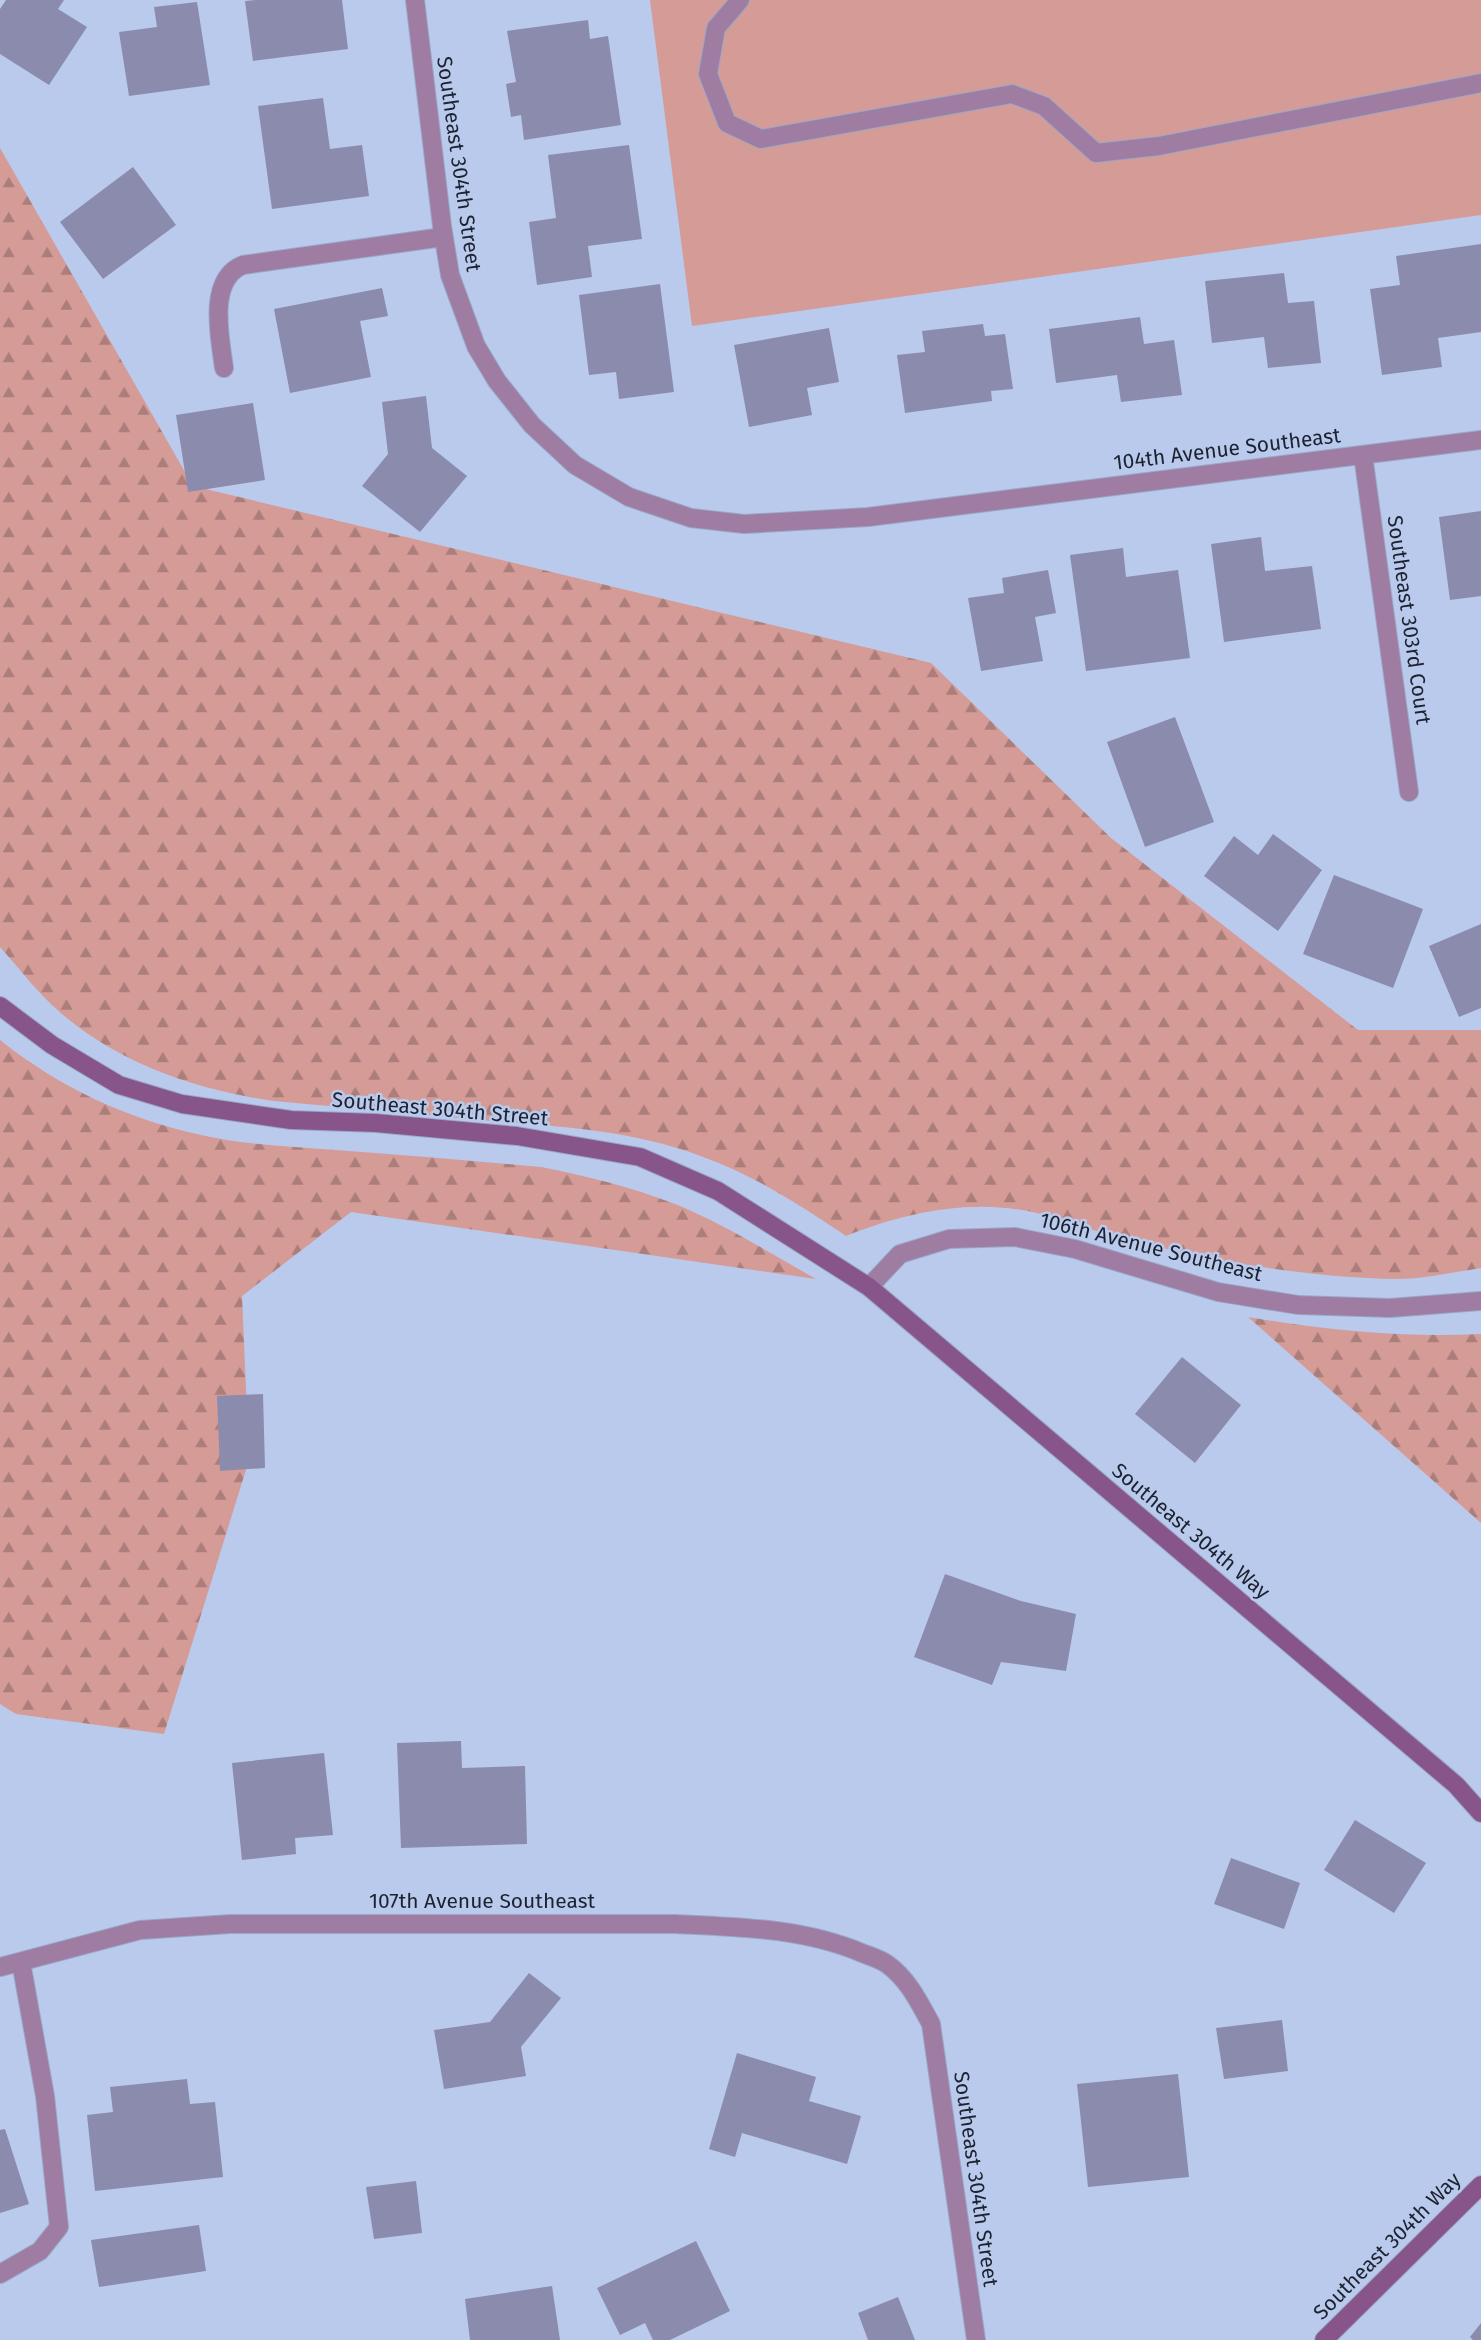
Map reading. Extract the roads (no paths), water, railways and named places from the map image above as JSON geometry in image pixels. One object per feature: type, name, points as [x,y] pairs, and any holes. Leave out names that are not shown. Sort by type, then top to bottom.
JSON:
[{"type":"street","name":"Southeast 304th Street","points":[[415,0],[443,237],[459,305],[476,346],[497,381],[532,425],[575,465],[629,497],[691,518],[744,524],[868,517],[978,502]]},
{"type":"street","points":[[740,0],[716,28],[708,74],[727,123],[761,139],[1012,94],[1044,106],[1096,153],[1159,146],[1481,83]]},
{"type":"street","points":[[224,368],[219,326],[220,292],[226,276],[234,269],[243,265],[443,237]]},
{"type":"street","name":"104th Avenue Southeast","points":[[978,502],[1481,440]]},
{"type":"street","name":"Southeast 303rd Court","points":[[1363,455],[1409,792]]},
{"type":"street","name":"Southeast 304th Street","points":[[0,1006],[52,1045],[120,1085],[182,1104],[290,1120],[376,1123],[517,1136],[640,1157],[718,1191],[869,1287]]},
{"type":"street","name":"106th Avenue Southeast","points":[[869,1287],[900,1254],[949,1239],[1015,1237],[1075,1249],[1218,1292],[1298,1305],[1390,1308],[1481,1301]]},
{"type":"street","name":"Southeast 304th Way","points":[[869,1287],[1456,1784],[1481,1813]]},
{"type":"street","name":"107th Avenue Southeast","points":[[0,1967],[140,1930],[230,1924],[737,1926],[794,1932],[844,1945],[886,1963],[911,1988],[931,2024]]},
{"type":"street","points":[[0,2274],[40,2250],[59,2227],[45,2096],[21,1962]]},
{"type":"street","name":"Southeast 304th Street","points":[[931,2024],[976,2340]]},
{"type":"street","name":"Southeast 304th Way","points":[[1324,2340],[1481,2185]]}]
